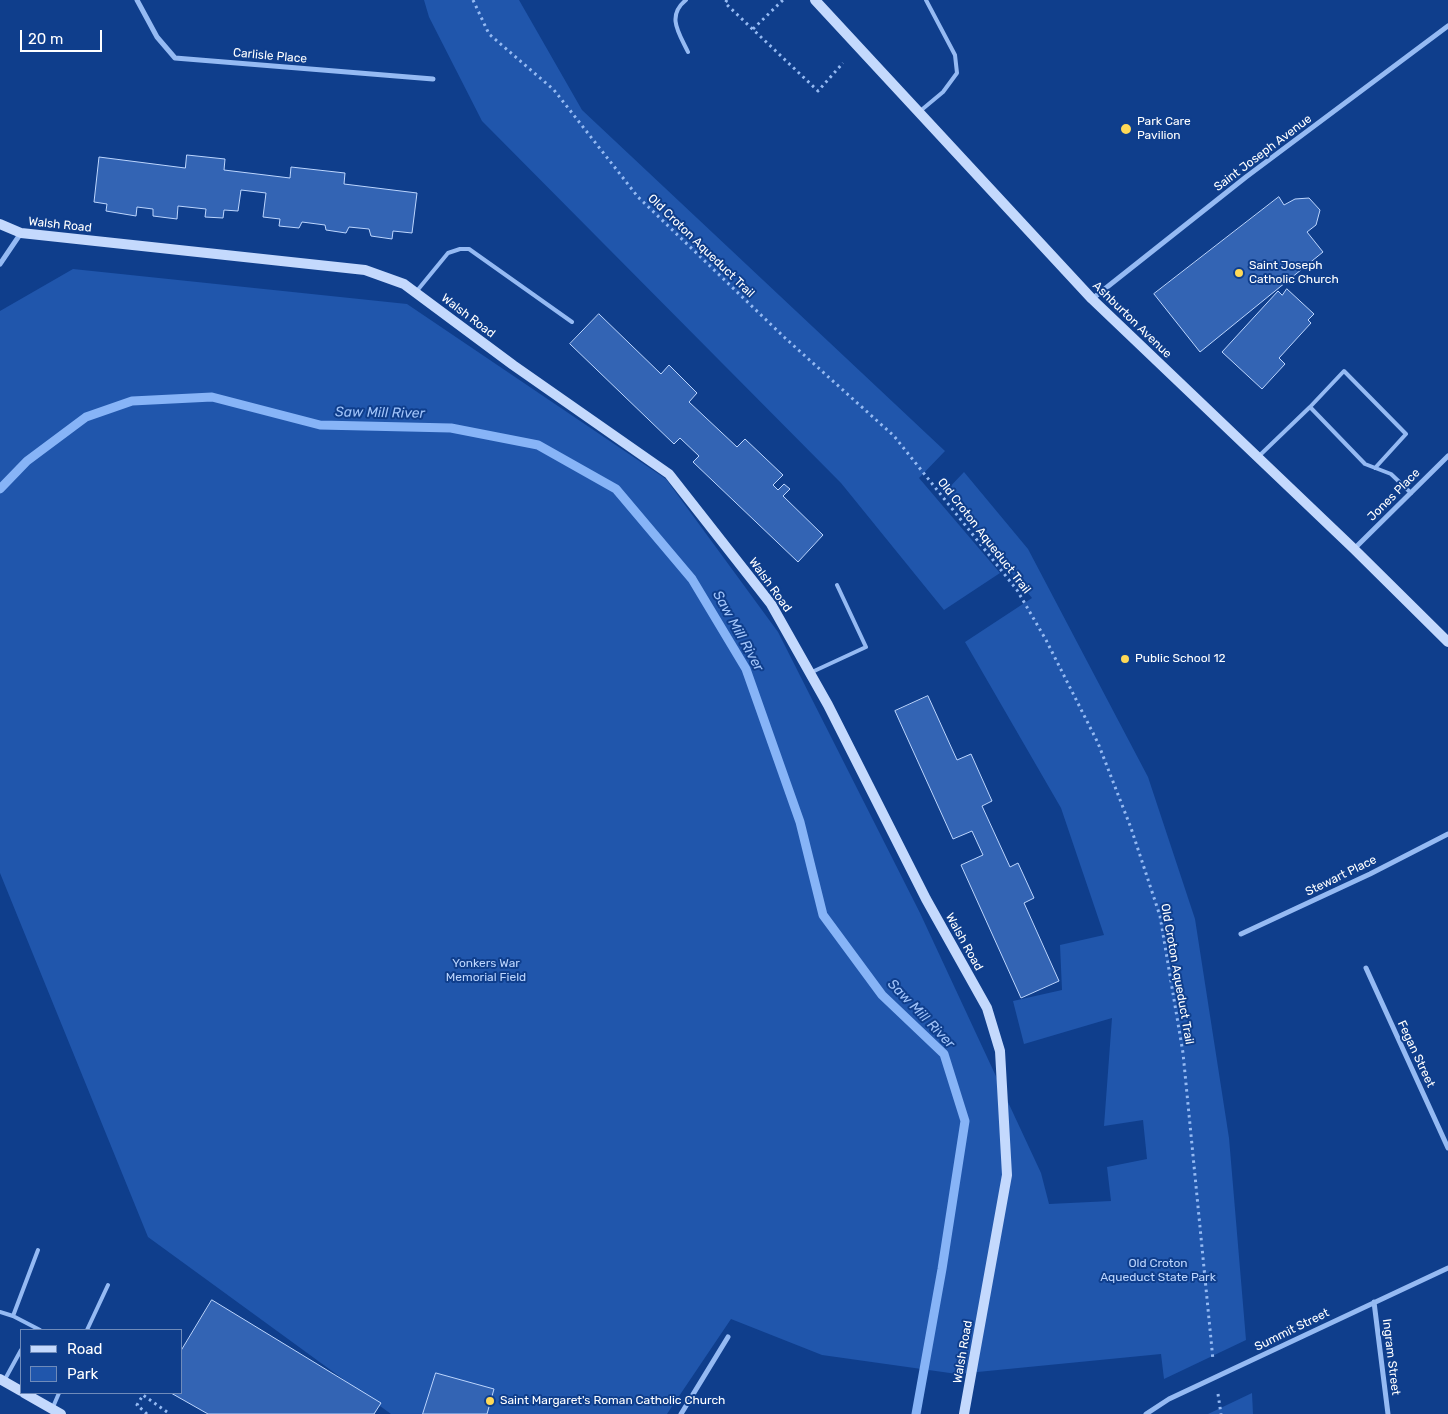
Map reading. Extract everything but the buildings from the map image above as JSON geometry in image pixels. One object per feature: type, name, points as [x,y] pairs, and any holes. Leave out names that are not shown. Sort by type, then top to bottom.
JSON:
[{"type":"street","name":"Carlisle Place","points":[[137,0],[158,37],[175,58],[433,79]]},
{"type":"street","name":"Ashburton Avenue","points":[[815,0],[1092,299],[1354,549],[1448,642]]},
{"type":"street","name":"Saint Joseph Avenue","points":[[1092,299],[1246,177],[1448,26]]},
{"type":"street","name":"Walsh Road","points":[[0,224],[21,233],[365,270],[404,284],[513,365],[669,474],[771,604],[833,714],[926,899],[987,1008],[1000,1051],[1007,1174],[964,1414]]},
{"type":"street","points":[[0,264],[21,233]]},
{"type":"street","name":"Jones Place","points":[[1354,549],[1448,456]]},
{"type":"street","name":"Stewart Place","points":[[1241,934],[1370,874],[1448,834]]},
{"type":"street","name":"Fegan Street","points":[[1366,968],[1448,1148]]},
{"type":"street","name":"Summit Street","points":[[1146,1414],[1169,1399],[1448,1268]]},
{"type":"street","name":"Ingram Street","points":[[1374,1302],[1388,1414]]},
{"type":"street","points":[[681,1414],[728,1337]]},
{"type":"street","points":[[2,1380],[20,1390]]},
{"type":"street","points":[[26,1394],[56,1411]]},
{"type":"lane","points":[[686,0],[676,12],[675,25],[688,52]]},
{"type":"lane","points":[[919,112],[943,92],[957,73],[955,55],[926,0]]},
{"type":"lane","points":[[416,292],[448,253],[460,248],[469,249],[572,322]]},
{"type":"lane","points":[[1258,458],[1344,371],[1406,434],[1375,468]]},
{"type":"lane","points":[[1310,407],[1365,464],[1391,474],[1411,492]]},
{"type":"lane","points":[[810,673],[866,647],[837,585]]},
{"type":"lane","points":[[13,1316],[38,1250]]},
{"type":"lane","points":[[87,1329],[108,1285]]},
{"type":"lane","points":[[0,1312],[13,1316],[32,1328]]},
{"type":"lane","points":[[2,1380],[20,1352]]},
{"type":"lane","points":[[56,1411],[59,1394]]},
{"type":"path","name":"Old Croton Aqueduct Trail","points":[[473,0],[489,34],[554,90],[638,197],[784,337],[894,436],[1018,590],[1046,640],[1098,744],[1131,828],[1160,916],[1183,1053],[1212,1356]]},
{"type":"path","points":[[727,0],[725,3],[818,91],[843,63]]},
{"type":"path","points":[[753,29],[783,0]]},
{"type":"path","points":[[147,1414],[137,1405],[143,1395],[170,1414]]},
{"type":"green space","points":[[424,0],[519,0],[582,110],[945,451],[919,478],[1000,573],[944,610],[841,483],[482,121],[429,17]]},
{"type":"green space","name":"Yonkers War Memorial Field","points":[[73,269],[407,304],[666,479],[778,632],[920,913],[1041,1173],[1049,1204],[1111,1201],[1107,1167],[1147,1159],[1143,1120],[1104,1126],[1112,1018],[1024,1044],[1013,1001],[1062,990],[1060,945],[1104,935],[1061,808],[965,642],[1032,598],[945,492],[964,472],[1028,549],[1148,777],[1195,919],[1229,1138],[1246,1340],[1164,1379],[1161,1354],[957,1374],[822,1355],[731,1319],[667,1414],[391,1414],[148,1237],[0,873],[0,311]]},
{"type":"green space","points":[[1252,1393],[1253,1414],[1208,1414]]},
{"type":"waterway","name":"Saw Mill River","points":[[0,489],[27,461],[86,417],[132,401],[212,397],[320,425],[451,428],[538,445],[616,489],[692,579],[746,669],[800,822],[823,915],[882,995],[944,1054],[965,1121],[942,1269],[916,1414]]},
{"type":"place","name":"Park Care Pavilion","points":[[1126,129]]},
{"type":"place","name":"Saint Joseph Catholic Church","points":[[1239,273]]},
{"type":"place","name":"Public School 12","points":[[1125,659]]},
{"type":"place","name":"Saint Margaret's Roman Catholic Church","points":[[490,1401]]},
{"type":"park label","name":"Old Croton Aqueduct State Park","points":[[1158,1271]]}]
